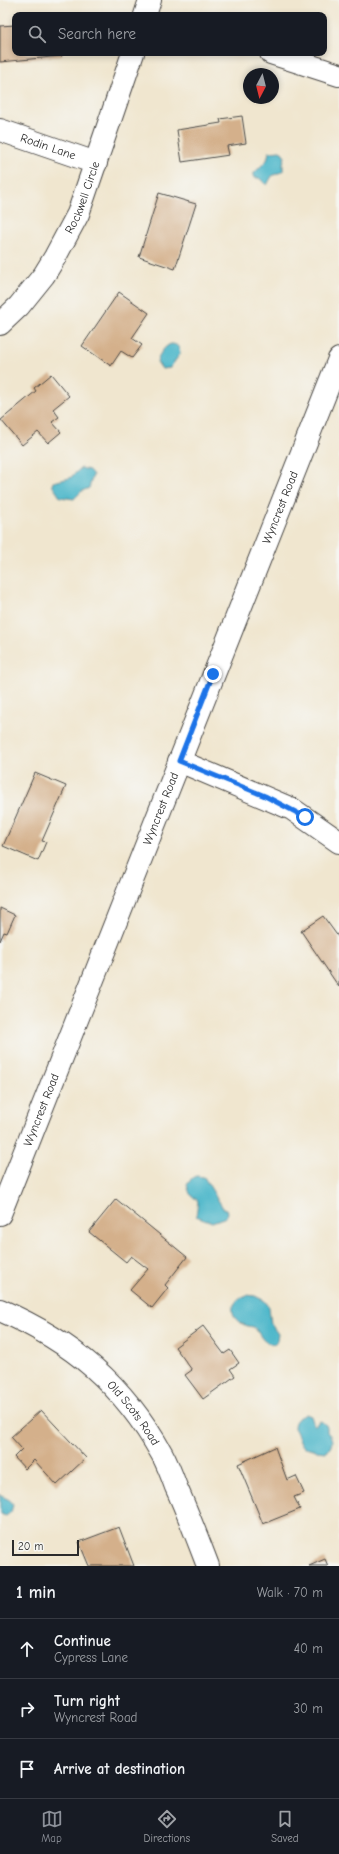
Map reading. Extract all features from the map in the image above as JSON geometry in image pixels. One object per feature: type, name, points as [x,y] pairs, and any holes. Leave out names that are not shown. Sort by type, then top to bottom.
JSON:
[{"type":"street","name":"Rockwell Circle","points":[[0,324],[18,306],[55,257],[78,214],[132,56]]},
{"type":"street","points":[[280,56],[339,75]]},
{"type":"street","name":"Rodin Lane","points":[[0,130],[96,162]]},
{"type":"street","name":"Wyncrest Road","points":[[0,1214],[339,359]]},
{"type":"street","points":[[179,761],[292,809],[339,842]]},
{"type":"street","name":"Old Scots Road","points":[[0,1310],[25,1321],[69,1347],[104,1376],[120,1392],[139,1417],[162,1455],[208,1566]]},
{"type":"water","points":[[280,151],[285,157],[283,171],[272,176],[267,185],[259,178],[254,178],[254,173],[267,160],[269,152]]},
{"type":"water","points":[[171,344],[178,346],[180,354],[170,368],[162,369],[157,362],[160,354],[168,345]]},
{"type":"water","points":[[81,468],[89,470],[93,475],[89,488],[82,491],[74,499],[60,497],[52,485],[53,482],[70,478]]},
{"type":"water","points":[[196,1176],[204,1177],[223,1208],[227,1211],[226,1217],[212,1222],[196,1216],[198,1201],[190,1194],[187,1185],[192,1178]]},
{"type":"water","points":[[247,1295],[255,1296],[265,1301],[269,1307],[271,1324],[278,1334],[277,1341],[274,1344],[264,1341],[254,1327],[246,1325],[235,1318],[233,1308],[235,1303]]},
{"type":"water","points":[[306,1414],[311,1416],[314,1425],[321,1421],[327,1426],[327,1432],[332,1439],[332,1442],[331,1447],[327,1452],[317,1451],[301,1444],[294,1425],[298,1419]]},
{"type":"water","points":[[0,1494],[11,1501],[13,1505],[11,1512],[6,1516],[0,1514]]},
{"type":"building","points":[[12,25],[12,56],[62,56],[0,62],[0,26]]},
{"type":"building","points":[[242,116],[246,143],[227,146],[229,155],[182,162],[177,130],[221,123],[220,119]]},
{"type":"building","points":[[159,193],[196,204],[175,269],[139,257]]},
{"type":"building","points":[[119,292],[149,313],[132,338],[142,345],[132,358],[121,351],[111,366],[82,346]]},
{"type":"building","points":[[51,374],[69,396],[53,409],[59,417],[52,422],[61,432],[48,443],[38,432],[22,445],[1,420],[36,391],[34,388]]},
{"type":"building","points":[[35,773],[66,786],[42,841],[46,842],[38,861],[3,846]]},
{"type":"building","points":[[0,908],[15,915],[7,933],[4,932],[0,941]]},
{"type":"building","points":[[323,916],[339,938],[339,987],[301,931]]},
{"type":"building","points":[[116,1199],[187,1257],[165,1285],[168,1288],[152,1308],[130,1290],[148,1269],[131,1256],[126,1262],[89,1232]]},
{"type":"building","points":[[203,1326],[224,1354],[230,1350],[239,1363],[230,1369],[235,1376],[203,1399],[185,1375],[192,1370],[175,1347]]},
{"type":"building","points":[[41,1410],[86,1458],[57,1485],[34,1460],[25,1469],[14,1457],[22,1449],[11,1437]]},
{"type":"building","points":[[275,1447],[287,1480],[296,1476],[304,1493],[294,1497],[300,1509],[263,1524],[238,1464]]},
{"type":"building","points":[[119,1527],[134,1566],[89,1566],[79,1542]]},
{"type":"building","points":[[325,1559],[328,1566],[309,1566]]},
{"type":"route","points":[[213,674],[179,761],[265,796],[305,817]]}]
